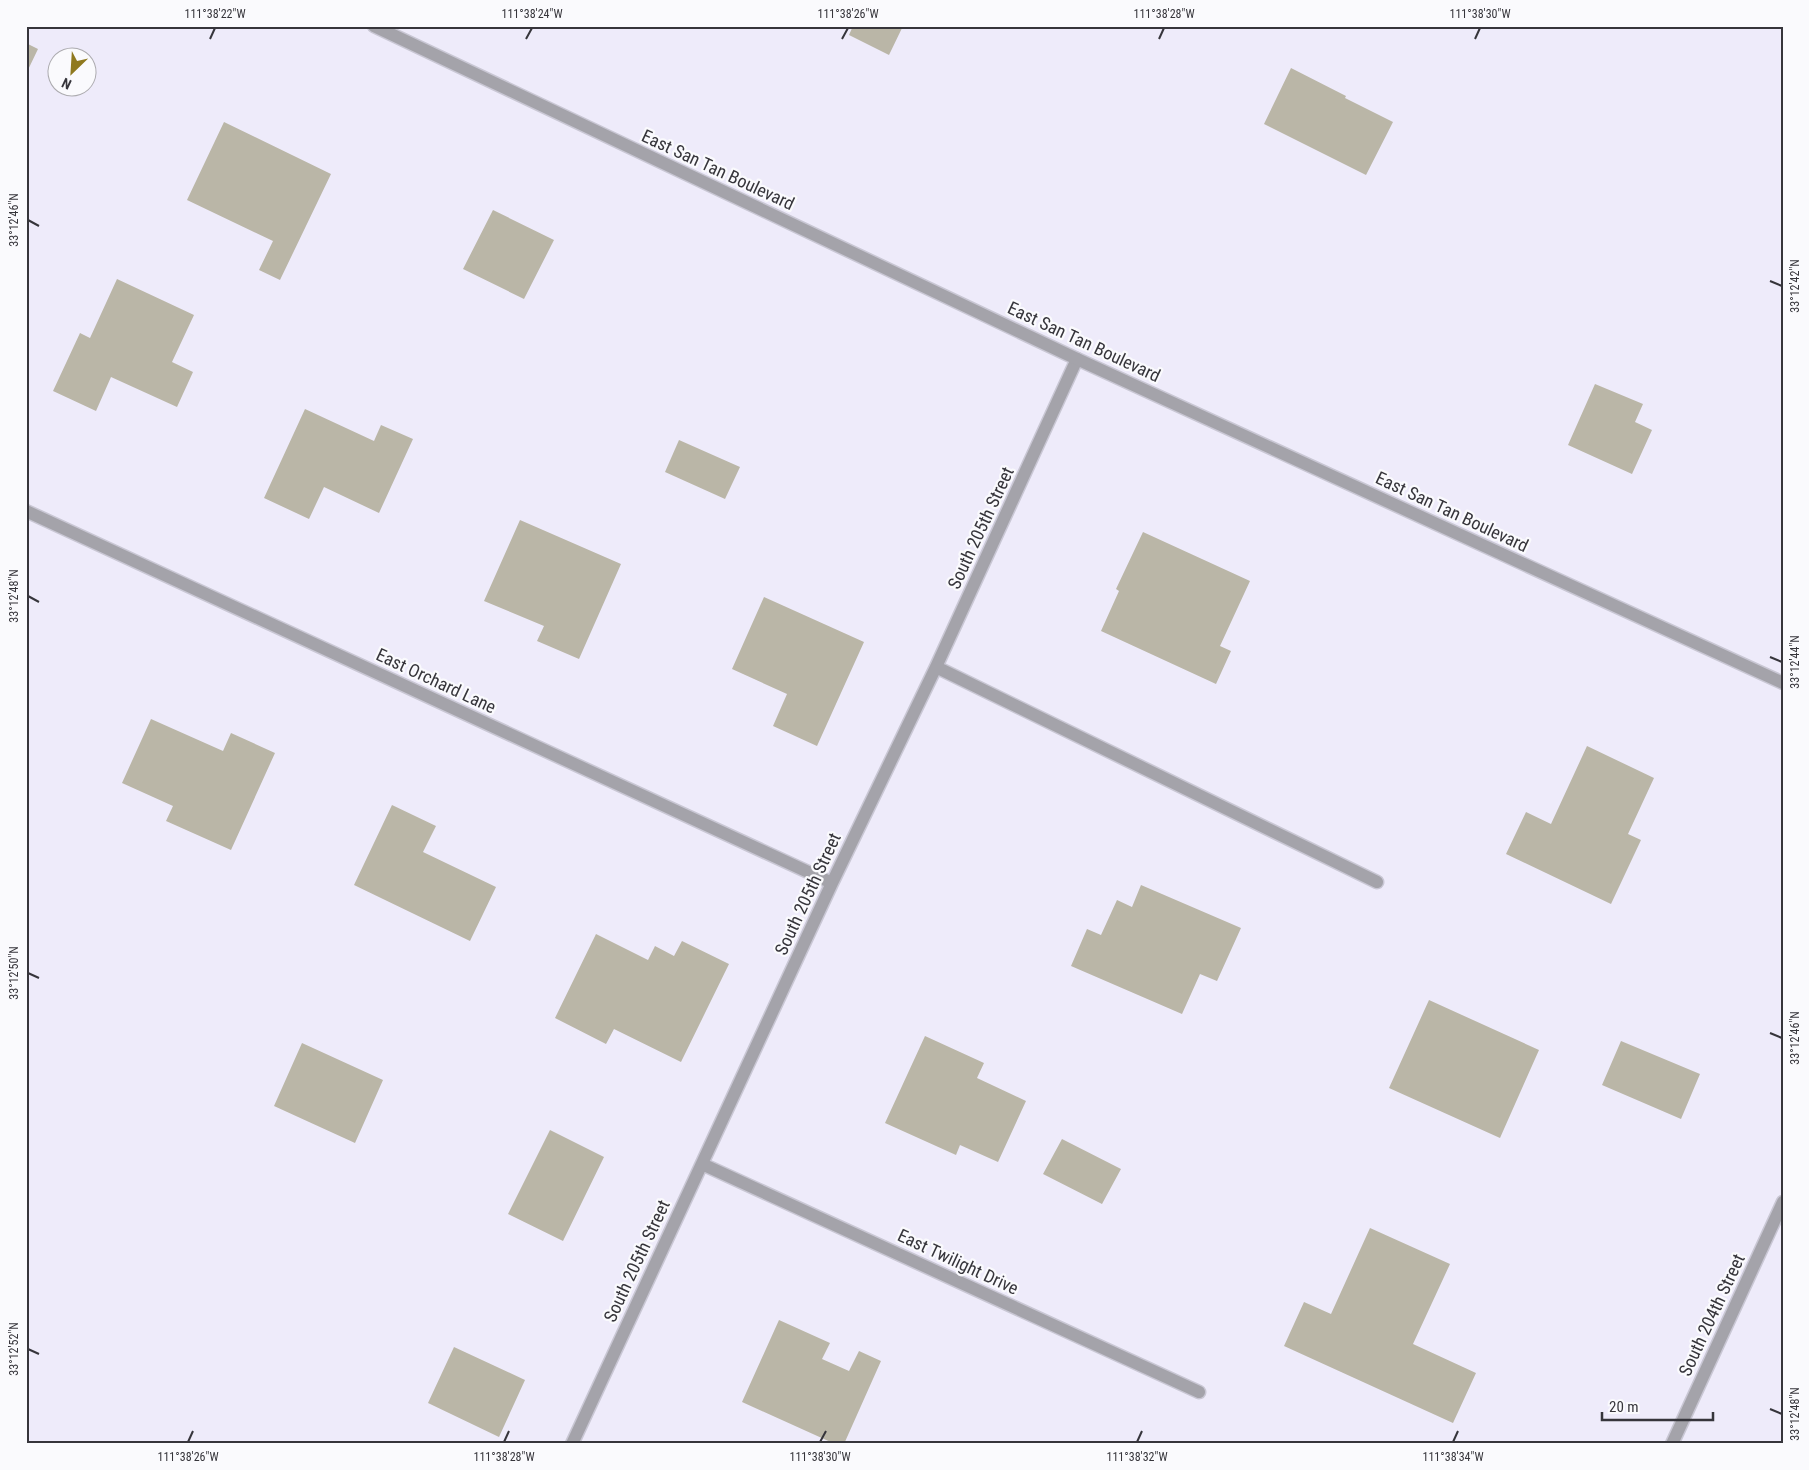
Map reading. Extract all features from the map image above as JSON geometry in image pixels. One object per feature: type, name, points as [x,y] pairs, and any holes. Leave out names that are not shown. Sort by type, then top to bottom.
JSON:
[{"type":"street","name":"East San Tan Boulevard","points":[[374,26],[1078,359],[1783,683]]},
{"type":"street","name":"South 205th Street","points":[[572,1444],[1078,359]]},
{"type":"street","name":"East Orchard Lane","points":[[26,512],[832,883]]},
{"type":"street","points":[[936,667],[1377,882]]},
{"type":"street","name":"East Twilight Drive","points":[[702,1164],[1199,1392]]},
{"type":"street","name":"South 204th Street","points":[[1672,1444],[1783,1202]]},
{"type":"building","points":[[853,26],[903,26],[889,55],[849,35]]},
{"type":"building","points":[[26,43],[38,49],[26,74]]},
{"type":"building","points":[[1291,68],[1393,122],[1366,175],[1264,124]]},
{"type":"building","points":[[224,122],[331,174],[280,280],[259,270],[273,241],[187,200]]},
{"type":"building","points":[[493,210],[554,240],[524,299],[463,269]]},
{"type":"building","points":[[117,279],[194,315],[172,362],[193,372],[177,407],[111,377],[96,411],[53,391],[80,333],[90,338]]},
{"type":"building","points":[[1595,384],[1643,404],[1635,422],[1652,430],[1632,474],[1568,445]]},
{"type":"building","points":[[305,409],[374,441],[381,425],[413,439],[379,513],[324,487],[309,519],[264,498]]},
{"type":"building","points":[[679,440],[740,467],[725,499],[665,472]]},
{"type":"building","points":[[520,520],[621,564],[579,659],[537,641],[544,626],[484,601]]},
{"type":"building","points":[[1143,532],[1250,581],[1220,646],[1231,651],[1216,684],[1101,631],[1119,591],[1116,589]]},
{"type":"building","points":[[764,597],[864,642],[817,746],[773,726],[787,694],[732,669]]},
{"type":"building","points":[[151,719],[223,751],[231,733],[275,753],[231,850],[166,821],[173,806],[122,783]]},
{"type":"building","points":[[1587,746],[1654,778],[1628,834],[1641,840],[1611,904],[1506,854],[1526,812],[1551,824]]},
{"type":"building","points":[[392,805],[436,826],[423,852],[496,887],[470,941],[354,885]]},
{"type":"building","points":[[1141,885],[1241,928],[1217,981],[1200,974],[1182,1014],[1071,966],[1087,929],[1101,935],[1117,900],[1132,907]]},
{"type":"building","points":[[596,934],[648,960],[655,946],[674,956],[682,941],[729,964],[681,1062],[614,1029],[606,1044],[555,1018]]},
{"type":"building","points":[[1429,1000],[1539,1050],[1500,1138],[1389,1088]]},
{"type":"building","points":[[925,1036],[984,1063],[977,1078],[1026,1101],[998,1162],[960,1145],[956,1155],[885,1123]]},
{"type":"building","points":[[1621,1041],[1700,1074],[1681,1119],[1602,1085]]},
{"type":"building","points":[[302,1043],[383,1080],[355,1143],[274,1106]]},
{"type":"building","points":[[550,1130],[604,1157],[563,1241],[508,1214]]},
{"type":"building","points":[[1062,1139],[1121,1169],[1102,1204],[1043,1174]]},
{"type":"building","points":[[1370,1228],[1450,1264],[1413,1344],[1476,1373],[1453,1423],[1284,1346],[1304,1302],[1331,1314]]},
{"type":"building","points":[[779,1320],[830,1343],[822,1359],[849,1371],[859,1351],[881,1361],[844,1444],[835,1444],[742,1402]]},
{"type":"building","points":[[454,1347],[525,1380],[499,1437],[428,1403]]}]
